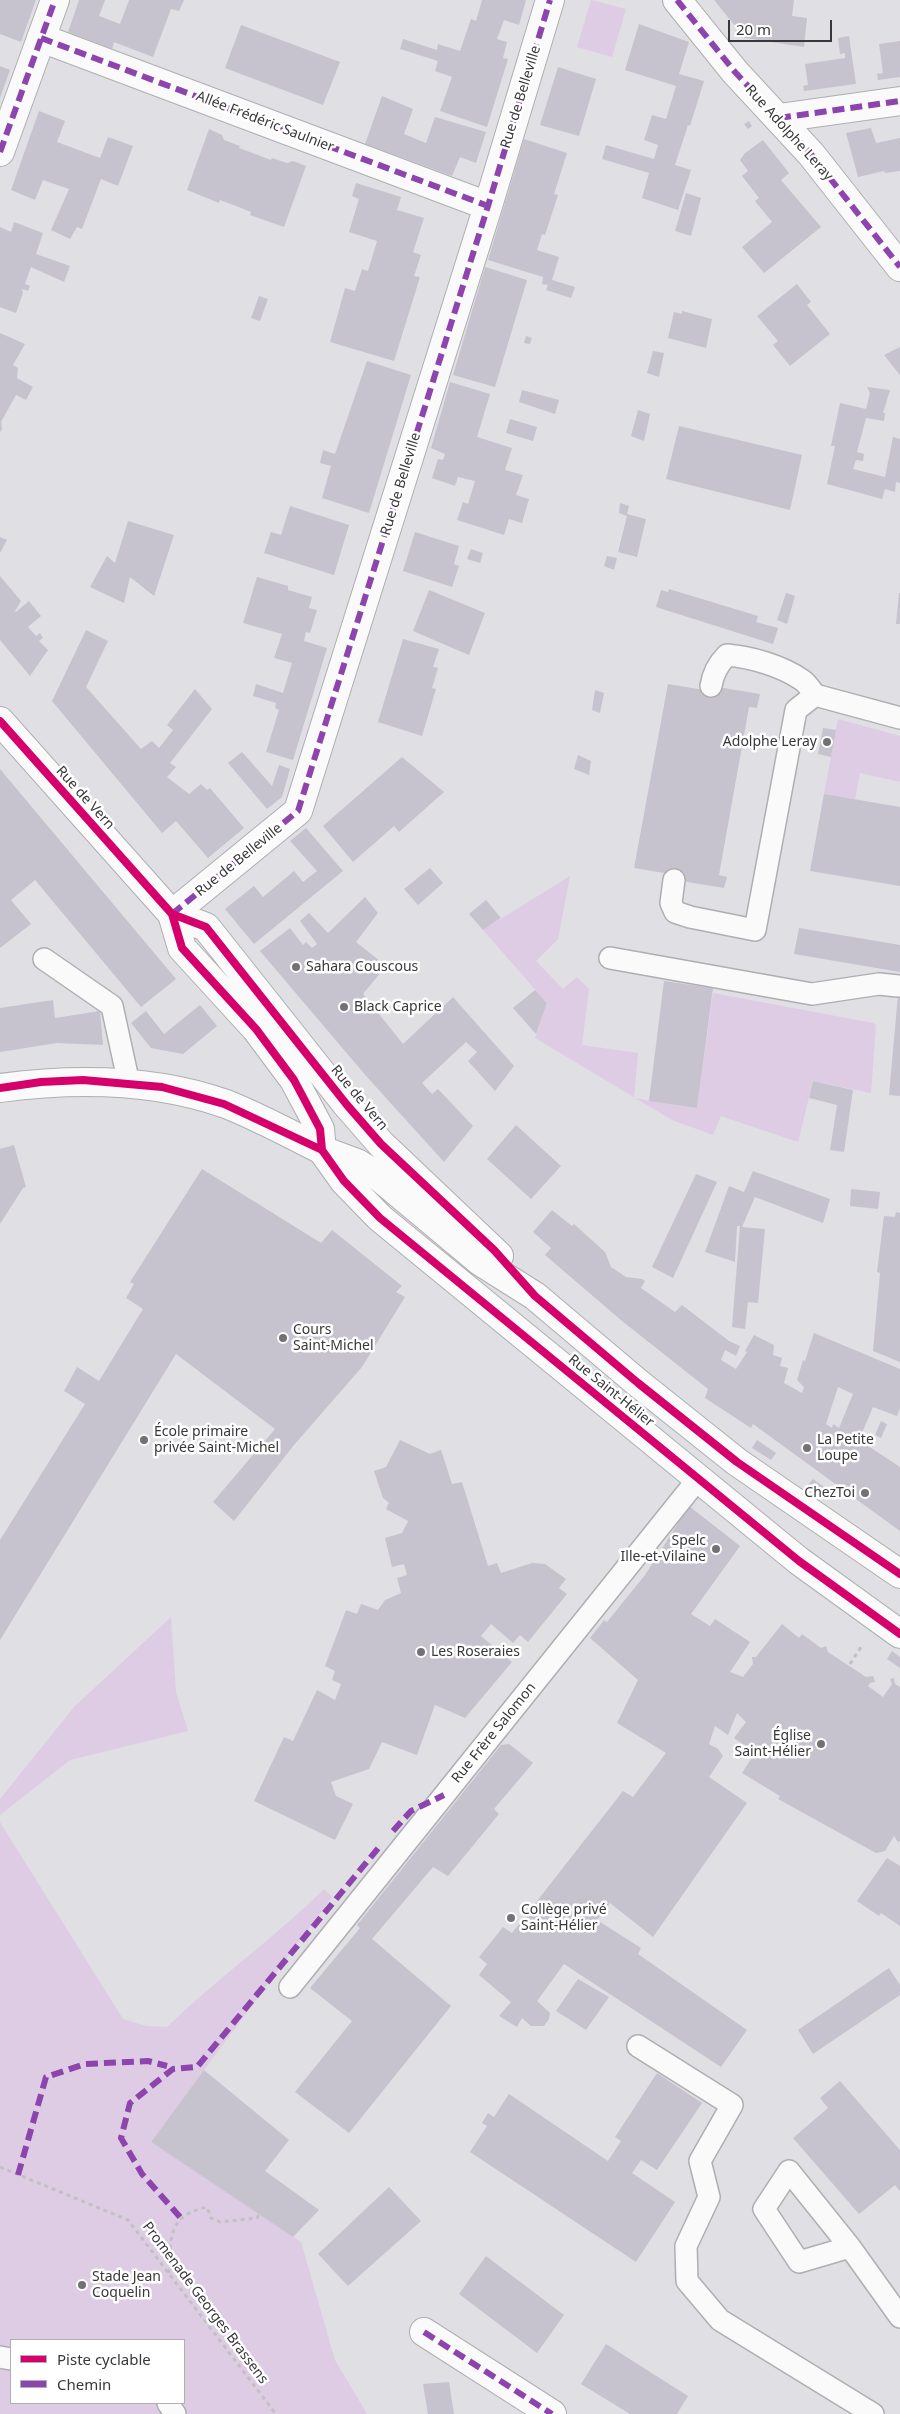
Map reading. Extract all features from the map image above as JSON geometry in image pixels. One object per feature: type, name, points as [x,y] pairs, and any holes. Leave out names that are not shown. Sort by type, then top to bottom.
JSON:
[{"type":"main road","points":[[0,152],[55,0]]},
{"type":"main road","name":"Rue de Belleville","points":[[172,914],[298,811],[488,206],[550,0]]},
{"type":"main road","name":"Rue Adolphe Leray","points":[[677,0],[735,72],[811,154],[900,267]]},
{"type":"main road","name":"Allée Frédéric Saulnier","points":[[41,38],[488,206]]},
{"type":"main road","points":[[779,118],[900,101]]},
{"type":"main road","name":"Rue de Vern","points":[[0,721],[172,914],[182,948],[256,1029],[294,1080],[320,1129],[322,1150]]},
{"type":"main road","name":"Rue de Vern","points":[[172,914],[206,927],[347,1105],[381,1144],[494,1250],[535,1296]]},
{"type":"main road","points":[[0,1088],[42,1082],[83,1080],[162,1087],[224,1104],[322,1150]]},
{"type":"main road","name":"Rue Saint-Hélier","points":[[322,1150],[357,1163],[378,1176],[481,1262],[535,1296],[736,1462],[900,1574]]},
{"type":"main road","name":"Rue Saint-Hélier","points":[[322,1150],[344,1181],[380,1218],[799,1561],[898,1629]]},
{"type":"main road","points":[[424,2332],[552,2414]]},
{"type":"lane","points":[[711,686],[712,677],[720,663],[727,655],[733,656],[774,666],[803,680],[815,695],[900,718]]},
{"type":"lane","points":[[674,880],[671,903],[675,912],[690,918],[755,930],[796,710],[815,695]]},
{"type":"lane","points":[[610,958],[812,994],[878,984],[898,986]]},
{"type":"lane","points":[[44,960],[112,1006],[130,1084]]},
{"type":"lane","name":"Rue Frère Salomon","points":[[290,1987],[698,1479]]},
{"type":"lane","points":[[638,2046],[732,2105],[700,2160],[709,2198],[686,2246],[687,2281],[720,2320],[873,2414]]},
{"type":"lane","points":[[850,2247],[900,2317]]},
{"type":"path","points":[[850,1664],[861,1647]]},
{"type":"path","points":[[169,2273],[174,2230],[180,2217],[192,2210],[207,2207],[211,2218],[220,2222],[257,2218],[260,2213]]},
{"type":"shaded area","points":[[591,0],[626,9],[612,57],[577,47]]},
{"type":"shaded area","points":[[838,719],[900,736],[900,782],[860,773],[855,800],[824,794]]},
{"type":"shaded area","points":[[570,876],[558,939],[536,961],[563,989],[577,977],[589,989],[582,1045],[638,1053],[634,1097],[535,1038],[547,1003],[483,930]]},
{"type":"shaded area","points":[[713,993],[876,1025],[871,1093],[813,1081],[798,1142],[721,1116],[713,1135],[672,1120],[636,1098],[697,1108]]},
{"type":"shaded area","points":[[171,1617],[176,1692],[188,1731],[70,1760],[0,1815],[0,1799],[74,1707]]},
{"type":"shaded area","points":[[0,1822],[123,2019],[146,2026],[167,2027],[324,1889],[332,1897],[151,2142],[301,2242],[335,2360],[367,2414],[0,2414]]},
{"type":"building","points":[[0,0],[36,0],[21,42],[0,34]]},
{"type":"building","points":[[79,0],[105,0],[99,16],[120,24],[129,0],[184,0],[179,11],[171,9],[153,57],[114,42],[112,49],[68,32]]},
{"type":"building","points":[[482,0],[526,0],[519,25],[504,20],[497,39],[507,42],[503,58],[508,59],[487,127],[440,111],[452,77],[435,71],[438,61],[400,49],[403,39],[437,50],[438,44],[460,51],[471,19],[476,21]]},
{"type":"building","points":[[714,0],[794,0],[792,16],[807,18],[804,47],[745,38]]},
{"type":"building","points":[[639,24],[689,42],[679,74],[704,81],[675,165],[691,170],[678,210],[642,198],[649,173],[602,159],[606,145],[654,159],[658,145],[644,140],[652,115],[666,119],[676,86],[625,70]]},
{"type":"building","points":[[241,25],[340,62],[323,105],[225,68]]},
{"type":"building","points":[[849,36],[856,84],[804,91],[803,86],[808,85],[805,64],[845,58],[845,53],[840,54],[838,38]]},
{"type":"building","points":[[900,41],[900,77],[878,80],[877,74],[883,73],[879,44]]},
{"type":"building","points":[[0,66],[10,70],[0,98]]},
{"type":"building","points":[[558,67],[596,79],[579,136],[540,125]]},
{"type":"building","points":[[382,96],[413,109],[404,134],[426,143],[435,117],[486,132],[476,163],[460,157],[452,176],[365,144]]},
{"type":"building","points":[[39,111],[65,121],[57,142],[100,158],[108,137],[133,146],[118,186],[101,179],[82,229],[77,227],[70,239],[51,230],[69,189],[43,180],[35,200],[11,190]]},
{"type":"building","points":[[749,121],[752,126],[748,129],[744,124]]},
{"type":"building","points":[[871,128],[876,143],[900,138],[900,171],[885,173],[884,171],[858,177],[846,133]]},
{"type":"building","points":[[209,129],[222,135],[224,140],[240,146],[239,148],[271,160],[272,158],[287,163],[293,161],[306,166],[284,227],[250,215],[251,212],[236,206],[220,200],[219,203],[187,190]]},
{"type":"building","points":[[524,139],[567,153],[554,194],[558,195],[545,235],[542,234],[537,250],[559,257],[552,280],[575,287],[571,298],[546,290],[548,285],[542,284],[543,277],[488,260]]},
{"type":"building","points":[[763,140],[789,173],[781,180],[821,227],[764,273],[742,247],[772,222],[755,201],[759,198],[742,176],[748,171],[740,160],[745,153]]},
{"type":"building","points":[[356,183],[401,197],[397,210],[424,218],[413,252],[421,255],[414,276],[420,277],[394,361],[330,342],[345,288],[355,291],[362,269],[368,271],[377,241],[349,232],[359,199],[352,196]]},
{"type":"building","points":[[686,193],[701,198],[691,236],[675,231]]},
{"type":"building","points":[[14,222],[43,233],[36,254],[70,266],[64,282],[31,267],[25,284],[30,286],[28,291],[22,289],[23,293],[16,313],[0,307],[0,227],[11,232]]},
{"type":"building","points":[[485,267],[527,280],[495,387],[453,375]]},
{"type":"building","points":[[797,284],[811,302],[807,305],[830,334],[790,366],[773,345],[778,341],[757,316]]},
{"type":"building","points":[[259,296],[268,299],[260,321],[251,318]]},
{"type":"building","points":[[682,311],[712,319],[706,348],[668,338],[674,312],[682,314]]},
{"type":"building","points":[[0,333],[25,344],[13,365],[18,368],[17,378],[33,387],[26,400],[16,395],[1,422],[2,429],[0,433]]},
{"type":"building","points":[[526,336],[532,338],[530,344],[524,343]]},
{"type":"building","points":[[900,347],[900,375],[884,355]]},
{"type":"building","points":[[653,351],[664,353],[659,377],[647,373]]},
{"type":"building","points":[[367,361],[411,375],[369,513],[322,498],[331,466],[320,463],[323,450],[335,454]]},
{"type":"building","points":[[450,382],[490,394],[477,437],[512,448],[505,470],[523,475],[516,495],[529,499],[522,523],[509,519],[504,535],[457,520],[463,502],[468,504],[475,481],[458,477],[455,486],[432,478],[438,459],[443,460],[445,454],[431,448]]},
{"type":"building","points":[[867,387],[890,390],[883,413],[885,413],[884,421],[866,418],[857,452],[864,454],[863,461],[856,460],[853,469],[885,477],[893,437],[900,439],[900,483],[896,482],[895,492],[885,489],[882,499],[827,484],[835,446],[831,446],[840,403],[866,409],[870,393]]},
{"type":"building","points":[[522,390],[559,400],[555,414],[519,402]]},
{"type":"building","points":[[638,410],[650,414],[644,441],[631,436]]},
{"type":"building","points":[[510,419],[537,427],[533,441],[506,433]]},
{"type":"building","points":[[679,426],[802,455],[790,510],[666,479]]},
{"type":"building","points":[[620,503],[629,506],[627,514],[646,519],[637,557],[618,552],[627,516],[619,513]]},
{"type":"building","points":[[290,506],[349,525],[334,575],[264,553],[271,532],[281,535]]},
{"type":"building","points":[[128,521],[174,535],[154,596],[130,577],[124,603],[90,587],[107,556],[115,563]]},
{"type":"building","points":[[415,532],[459,546],[454,564],[459,566],[452,587],[403,571]]},
{"type":"building","points":[[0,537],[7,540],[0,553]]},
{"type":"building","points":[[471,549],[483,553],[480,563],[467,559]]},
{"type":"building","points":[[607,556],[617,558],[614,570],[604,566]]},
{"type":"building","points":[[0,576],[21,601],[16,612],[29,601],[41,616],[28,627],[36,636],[40,633],[43,638],[39,641],[48,650],[30,676],[0,640]]},
{"type":"building","points":[[257,577],[288,586],[288,590],[312,597],[309,608],[317,610],[310,633],[306,632],[304,641],[327,648],[293,760],[266,752],[279,710],[275,708],[276,703],[253,696],[256,684],[283,693],[292,663],[274,658],[282,634],[243,623]]},
{"type":"building","points":[[669,589],[758,616],[756,622],[778,628],[773,644],[656,607],[661,590],[668,592]]},
{"type":"building","points":[[429,590],[485,613],[469,655],[413,631]]},
{"type":"building","points":[[786,593],[795,596],[787,624],[777,620]]},
{"type":"building","points":[[899,593],[900,624],[896,624]]},
{"type":"building","points":[[86,630],[108,641],[86,687],[141,749],[152,741],[159,748],[173,730],[167,725],[195,689],[212,709],[170,763],[176,767],[167,777],[189,794],[201,784],[207,790],[210,788],[244,828],[208,858],[176,821],[162,833],[52,701]]},
{"type":"building","points":[[403,639],[439,649],[433,667],[438,668],[432,688],[436,689],[422,736],[378,722]]},
{"type":"building","points":[[668,684],[704,690],[705,685],[760,694],[757,708],[749,707],[719,875],[727,877],[724,888],[669,879],[670,874],[634,868]]},
{"type":"building","points":[[595,690],[604,693],[600,713],[592,710]]},
{"type":"building","name":"Adolphe Leray","points":[[823,728],[836,730],[831,757],[818,754]]},
{"type":"building","points":[[242,752],[272,786],[279,765],[290,769],[282,797],[267,809],[228,763]]},
{"type":"building","points":[[578,755],[591,761],[589,775],[574,769]]},
{"type":"building","points":[[402,757],[444,792],[399,832],[394,826],[353,862],[323,826]]},
{"type":"building","points":[[0,769],[176,979],[141,1007],[35,880],[11,900],[31,924],[0,948]]},
{"type":"building","points":[[824,794],[900,807],[900,886],[810,871]]},
{"type":"building","points":[[306,828],[343,871],[254,944],[225,909],[254,886],[263,897],[294,871],[303,882],[317,871],[290,841]]},
{"type":"building","points":[[430,868],[443,883],[418,905],[404,889]]},
{"type":"building","points":[[365,897],[378,913],[356,942],[386,966],[363,994],[403,1044],[453,997],[514,1066],[495,1091],[468,1061],[477,1052],[466,1042],[422,1083],[432,1094],[438,1089],[473,1126],[444,1162],[367,1077],[260,951],[290,928],[303,945],[306,942],[312,948],[317,944],[300,921],[309,913],[328,933]]},
{"type":"building","points":[[486,900],[501,918],[483,930],[469,914]]},
{"type":"building","points":[[799,928],[900,945],[900,972],[794,954]]},
{"type":"building","points":[[664,981],[713,988],[697,1108],[649,1101]]},
{"type":"building","points":[[900,984],[900,1096],[889,1095]]},
{"type":"building","points":[[535,990],[547,1003],[536,1034],[513,1008]]},
{"type":"building","points":[[53,1000],[55,1018],[100,1011],[103,1045],[57,1043],[0,1052],[0,1008]]},
{"type":"building","points":[[200,1005],[217,1026],[183,1054],[151,1048],[131,1023],[146,1011],[164,1034]]},
{"type":"building","points":[[813,1081],[853,1090],[844,1152],[830,1150],[837,1105],[809,1098]]},
{"type":"building","points":[[516,1125],[561,1166],[531,1199],[487,1159]]},
{"type":"building","points":[[14,1145],[26,1187],[23,1188],[0,1224],[0,1149]]},
{"type":"building","points":[[202,1169],[321,1243],[332,1230],[402,1286],[396,1292],[405,1297],[362,1367],[294,1445],[234,1521],[213,1502],[275,1429],[176,1354],[0,1640],[0,1540],[85,1404],[64,1391],[77,1367],[99,1381],[143,1309],[126,1298],[134,1284],[130,1282]]},
{"type":"building","points":[[753,1171],[830,1199],[823,1223],[755,1197],[742,1227],[765,1229],[758,1303],[748,1302],[745,1329],[732,1327],[740,1226],[737,1226],[735,1262],[705,1252],[729,1186],[744,1192]]},
{"type":"building","points":[[696,1174],[717,1182],[673,1278],[652,1267]]},
{"type":"building","points":[[851,1189],[880,1192],[878,1209],[850,1206]]},
{"type":"building","points":[[552,1210],[572,1226],[574,1224],[605,1252],[611,1267],[626,1277],[642,1279],[645,1281],[641,1288],[675,1312],[682,1305],[729,1341],[740,1346],[736,1356],[725,1350],[721,1360],[736,1369],[747,1352],[745,1351],[754,1335],[774,1345],[773,1355],[782,1358],[780,1366],[788,1368],[784,1383],[802,1393],[804,1387],[797,1380],[814,1333],[900,1369],[900,1408],[897,1416],[873,1407],[859,1440],[900,1467],[900,1531],[753,1424],[751,1428],[705,1398],[708,1389],[622,1321],[545,1255],[551,1248],[533,1232]],"holes":[[[838,1387],[853,1394],[839,1428],[833,1424],[832,1428],[826,1424]]]},
{"type":"building","points":[[896,1212],[900,1213],[900,1362],[873,1351],[880,1273],[877,1272],[884,1216],[895,1217]]},
{"type":"building","points":[[881,1421],[887,1424],[881,1438],[875,1435]]},
{"type":"building","name":"Les Roseraies","points":[[400,1440],[430,1454],[441,1450],[452,1484],[462,1482],[488,1566],[497,1563],[501,1573],[532,1563],[545,1564],[566,1579],[559,1588],[567,1594],[528,1642],[520,1635],[513,1643],[491,1624],[481,1636],[512,1662],[465,1718],[435,1705],[417,1755],[382,1742],[369,1769],[331,1782],[336,1796],[353,1804],[335,1840],[254,1801],[284,1737],[293,1741],[317,1690],[335,1700],[341,1684],[332,1680],[335,1671],[325,1666],[346,1610],[357,1614],[361,1604],[378,1610],[385,1600],[401,1593],[397,1578],[407,1575],[404,1564],[392,1567],[385,1538],[402,1533],[408,1521],[386,1509],[389,1503],[383,1498],[374,1471],[386,1467]]},
{"type":"building","points":[[757,1440],[776,1453],[771,1460],[752,1448]]},
{"type":"building","points":[[813,1479],[831,1492],[826,1499],[807,1486]]},
{"type":"building","points":[[689,1506],[740,1546],[691,1614],[710,1626],[715,1619],[750,1642],[730,1672],[743,1677],[753,1664],[752,1657],[756,1657],[782,1624],[799,1638],[802,1634],[821,1648],[826,1646],[828,1652],[866,1677],[873,1676],[875,1682],[870,1683],[868,1686],[883,1697],[892,1684],[890,1679],[894,1678],[895,1684],[900,1687],[900,1841],[898,1842],[894,1836],[885,1851],[876,1853],[778,1799],[780,1796],[742,1773],[753,1756],[749,1754],[752,1750],[734,1738],[746,1722],[737,1713],[728,1735],[715,1726],[709,1744],[718,1749],[723,1756],[709,1777],[747,1803],[653,1937],[610,1903],[597,1920],[641,1948],[638,1954],[747,2030],[721,2067],[564,1964],[537,2001],[550,2013],[549,2019],[544,2026],[531,2026],[522,2018],[517,2027],[499,2016],[511,2002],[479,1975],[487,1964],[479,1957],[503,1927],[512,1933],[623,1791],[633,1797],[666,1753],[617,1723],[638,1680],[590,1638],[604,1620],[607,1622],[645,1575]]},
{"type":"building","points":[[892,1651],[900,1657],[900,1668],[887,1659]]},
{"type":"building","points":[[509,1744],[533,1763],[494,1809],[499,1814],[448,1876],[433,1867],[372,1939],[451,2006],[349,2133],[295,2092],[352,2021],[310,1988],[360,1928],[357,1925],[501,1745]]},
{"type":"building","points":[[887,1858],[900,1866],[900,1926],[881,1913],[879,1916],[857,1901]]},
{"type":"building","points":[[889,1968],[900,1985],[900,1995],[813,2054],[798,2030]]},
{"type":"building","points":[[578,1979],[609,1997],[586,2030],[556,2011]]},
{"type":"building","points":[[204,2070],[289,2140],[265,2171],[319,2210],[293,2237],[151,2142]]},
{"type":"building","points":[[657,2073],[702,2103],[657,2170],[641,2160],[632,2173],[675,2202],[636,2262],[470,2152],[487,2126],[482,2123],[488,2113],[494,2117],[509,2094],[608,2161],[621,2141],[615,2137]]},
{"type":"building","points":[[840,2081],[900,2150],[900,2191],[895,2185],[859,2214],[793,2138],[828,2108],[820,2098]]},
{"type":"building","points":[[389,2187],[421,2221],[348,2286],[318,2254]]},
{"type":"building","points":[[486,2256],[564,2315],[537,2353],[459,2294]]},
{"type":"building","points":[[606,2344],[688,2396],[677,2414],[630,2414],[581,2384]]},
{"type":"building","points":[[449,2382],[454,2414],[428,2414],[423,2384]]},
{"type":"marked path","points":[[0,152],[55,0]]},
{"type":"marked path","points":[[172,914],[298,811],[488,206],[550,0]]},
{"type":"marked path","points":[[677,0],[735,72],[811,154],[900,267]]},
{"type":"marked path","points":[[41,38],[488,206]]},
{"type":"marked path","points":[[779,118],[900,101]]},
{"type":"marked path","points":[[393,1831],[411,1811],[444,1795]]},
{"type":"marked path","points":[[180,2217],[142,2174],[121,2138],[130,2103],[173,2069],[197,2067],[380,1846]]},
{"type":"marked path","points":[[18,2175],[46,2077],[85,2064],[148,2061],[167,2066]]},
{"type":"marked path","points":[[424,2332],[552,2414]]},
{"type":"cycle path","points":[[0,721],[172,914],[182,948],[256,1029],[294,1080],[320,1129],[322,1150]]},
{"type":"cycle path","points":[[172,914],[206,927],[347,1105],[381,1144],[494,1250],[535,1296],[638,1383],[737,1462],[900,1574]]},
{"type":"cycle path","points":[[0,1088],[41,1082],[83,1080],[162,1087],[224,1104],[322,1150],[344,1181],[380,1218],[799,1561],[900,1634]]},
{"type":"place","name":"Adolphe Leray","points":[[827,742]]},
{"type":"place","name":"Sahara Couscous","points":[[296,967]]},
{"type":"place","name":"Black Caprice","points":[[344,1007]]},
{"type":"place","name":"Cours Saint-Michel","points":[[283,1338]]},
{"type":"place","name":"École primaire privée Saint-Michel","points":[[144,1440]]},
{"type":"place","name":"La Petite Loupe","points":[[807,1448]]},
{"type":"place","name":"ChezToi","points":[[865,1493]]},
{"type":"place","name":"Spelc Ille-et-Vilaine","points":[[716,1549]]},
{"type":"place","name":"Les Roseraies","points":[[421,1652]]},
{"type":"place","name":"Église Saint-Hélier","points":[[821,1744]]},
{"type":"place","name":"Collège privé Saint-Hélier","points":[[511,1918]]},
{"type":"place","name":"Stade Jean Coquelin","points":[[82,2285]]}]
